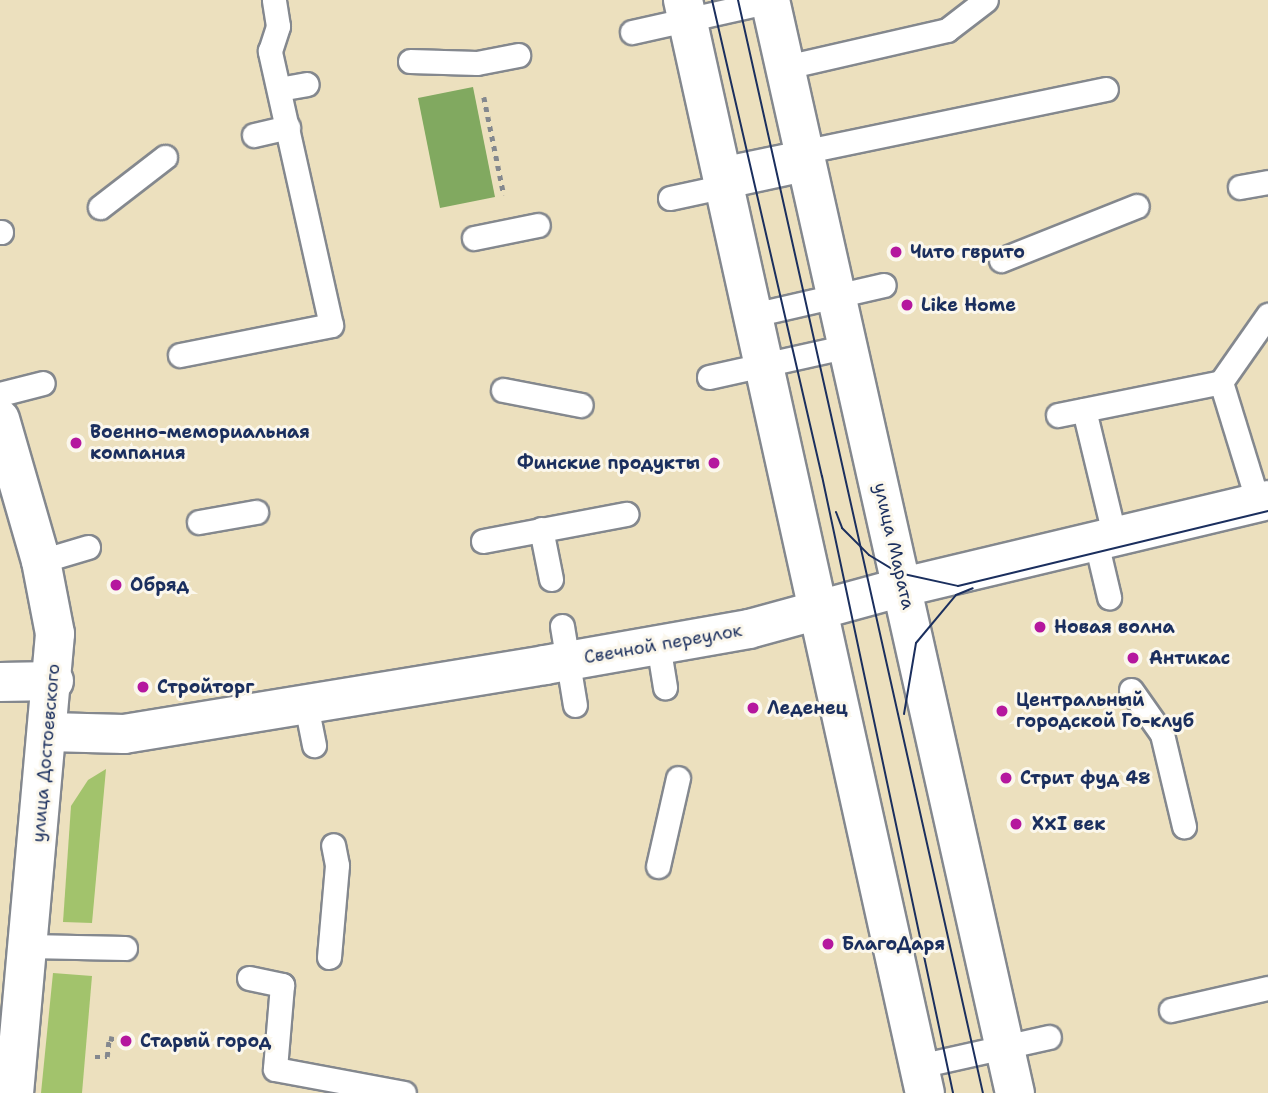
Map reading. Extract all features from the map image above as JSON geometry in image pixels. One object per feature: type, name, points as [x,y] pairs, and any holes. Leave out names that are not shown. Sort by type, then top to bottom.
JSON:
[{"type":"street","name":"улица Марата","points":[[771,1],[1015,1093]]},
{"type":"street","points":[[685,10],[922,1079]]},
{"type":"street","name":"улица Достоевского","points":[[0,419],[40,561],[55,634],[54,681],[28,946],[12,996],[14,1093]]},
{"type":"street","name":"Свечной переулок","points":[[49,732],[124,734],[306,705],[565,643],[658,644],[819,611],[903,587],[1263,501]]},
{"type":"street","points":[[0,682],[54,681]]},
{"type":"lane","points":[[180,355],[331,326],[270,51],[278,26],[274,0]]},
{"type":"lane","points":[[786,67],[947,30],[986,0]]},
{"type":"lane","points":[[632,32],[685,10],[771,1]]},
{"type":"lane","points":[[411,61],[477,64],[518,55]]},
{"type":"lane","points":[[279,89],[307,84]]},
{"type":"lane","points":[[670,198],[722,178],[1106,89]]},
{"type":"lane","points":[[254,135],[288,127]]},
{"type":"lane","points":[[100,207],[164,157]]},
{"type":"lane","points":[[1240,187],[1268,181]]},
{"type":"lane","points":[[1001,260],[1137,206]]},
{"type":"lane","points":[[474,239],[538,225]]},
{"type":"lane","points":[[753,315],[884,285]]},
{"type":"lane","points":[[1058,415],[1221,382],[1268,315]]},
{"type":"lane","points":[[709,377],[849,346]]},
{"type":"lane","points":[[1221,382],[1263,501]]},
{"type":"lane","points":[[0,394],[43,383]]},
{"type":"lane","points":[[503,390],[582,405]]},
{"type":"lane","points":[[1084,410],[1105,540],[1109,597]]},
{"type":"lane","points":[[199,522],[256,512]]},
{"type":"lane","points":[[483,541],[626,514]]},
{"type":"lane","points":[[541,529],[551,579]]},
{"type":"lane","points":[[40,561],[88,547]]},
{"type":"lane","points":[[565,643],[575,705]]},
{"type":"lane","points":[[658,644],[665,687]]},
{"type":"lane","points":[[1131,690],[1163,734],[1184,826]]},
{"type":"lane","points":[[306,705],[314,745]]},
{"type":"lane","points":[[658,866],[678,778]]},
{"type":"lane","points":[[329,957],[337,865],[333,845]]},
{"type":"lane","points":[[28,946],[125,948]]},
{"type":"lane","points":[[249,978],[282,985],[275,1069],[404,1093]]},
{"type":"lane","points":[[1171,1010],[1268,988]]},
{"type":"lane","points":[[922,1079],[1005,1046],[1049,1037]]},
{"type":"path","points":[[477,64],[511,230]]},
{"type":"path","points":[[95,1056],[107,1057],[108,1038],[118,1040]]},
{"type":"green space","points":[[473,87],[495,197],[440,208],[418,98]]},
{"type":"green space","points":[[106,769],[92,923],[63,922],[71,806],[88,780]]},
{"type":"green space","points":[[53,973],[92,976],[82,1093],[41,1093]]},
{"type":"tram line","points":[[712,0],[822,476],[953,1093]]},
{"type":"tram line","points":[[738,0],[983,1093]]},
{"type":"tram line","points":[[836,512],[842,528],[869,555],[899,573],[958,586],[1268,511]]},
{"type":"tram line","points":[[904,714],[916,643],[956,595],[973,588]]},
{"type":"place","name":"Чито гврито","points":[[896,252]]},
{"type":"place","name":"Like Home","points":[[907,305]]},
{"type":"place","name":"Военно-мемориальная компания","points":[[76,443]]},
{"type":"place","name":"Финские продукты","points":[[714,463]]},
{"type":"place","name":"Обряд","points":[[116,585]]},
{"type":"place","name":"Новая волна","points":[[1040,627]]},
{"type":"place","name":"Антикас","points":[[1133,658]]},
{"type":"place","name":"Стройторг","points":[[143,687]]},
{"type":"place","name":"Леденец","points":[[753,708]]},
{"type":"place","name":"Центральный городской Го-клуб","points":[[1002,711]]},
{"type":"place","name":"Стрит фуд 48","points":[[1006,778]]},
{"type":"place","name":"XXI век","points":[[1016,824]]},
{"type":"place","name":"БлагоДаря","points":[[828,944]]},
{"type":"place","name":"Старый город","points":[[126,1041]]}]
